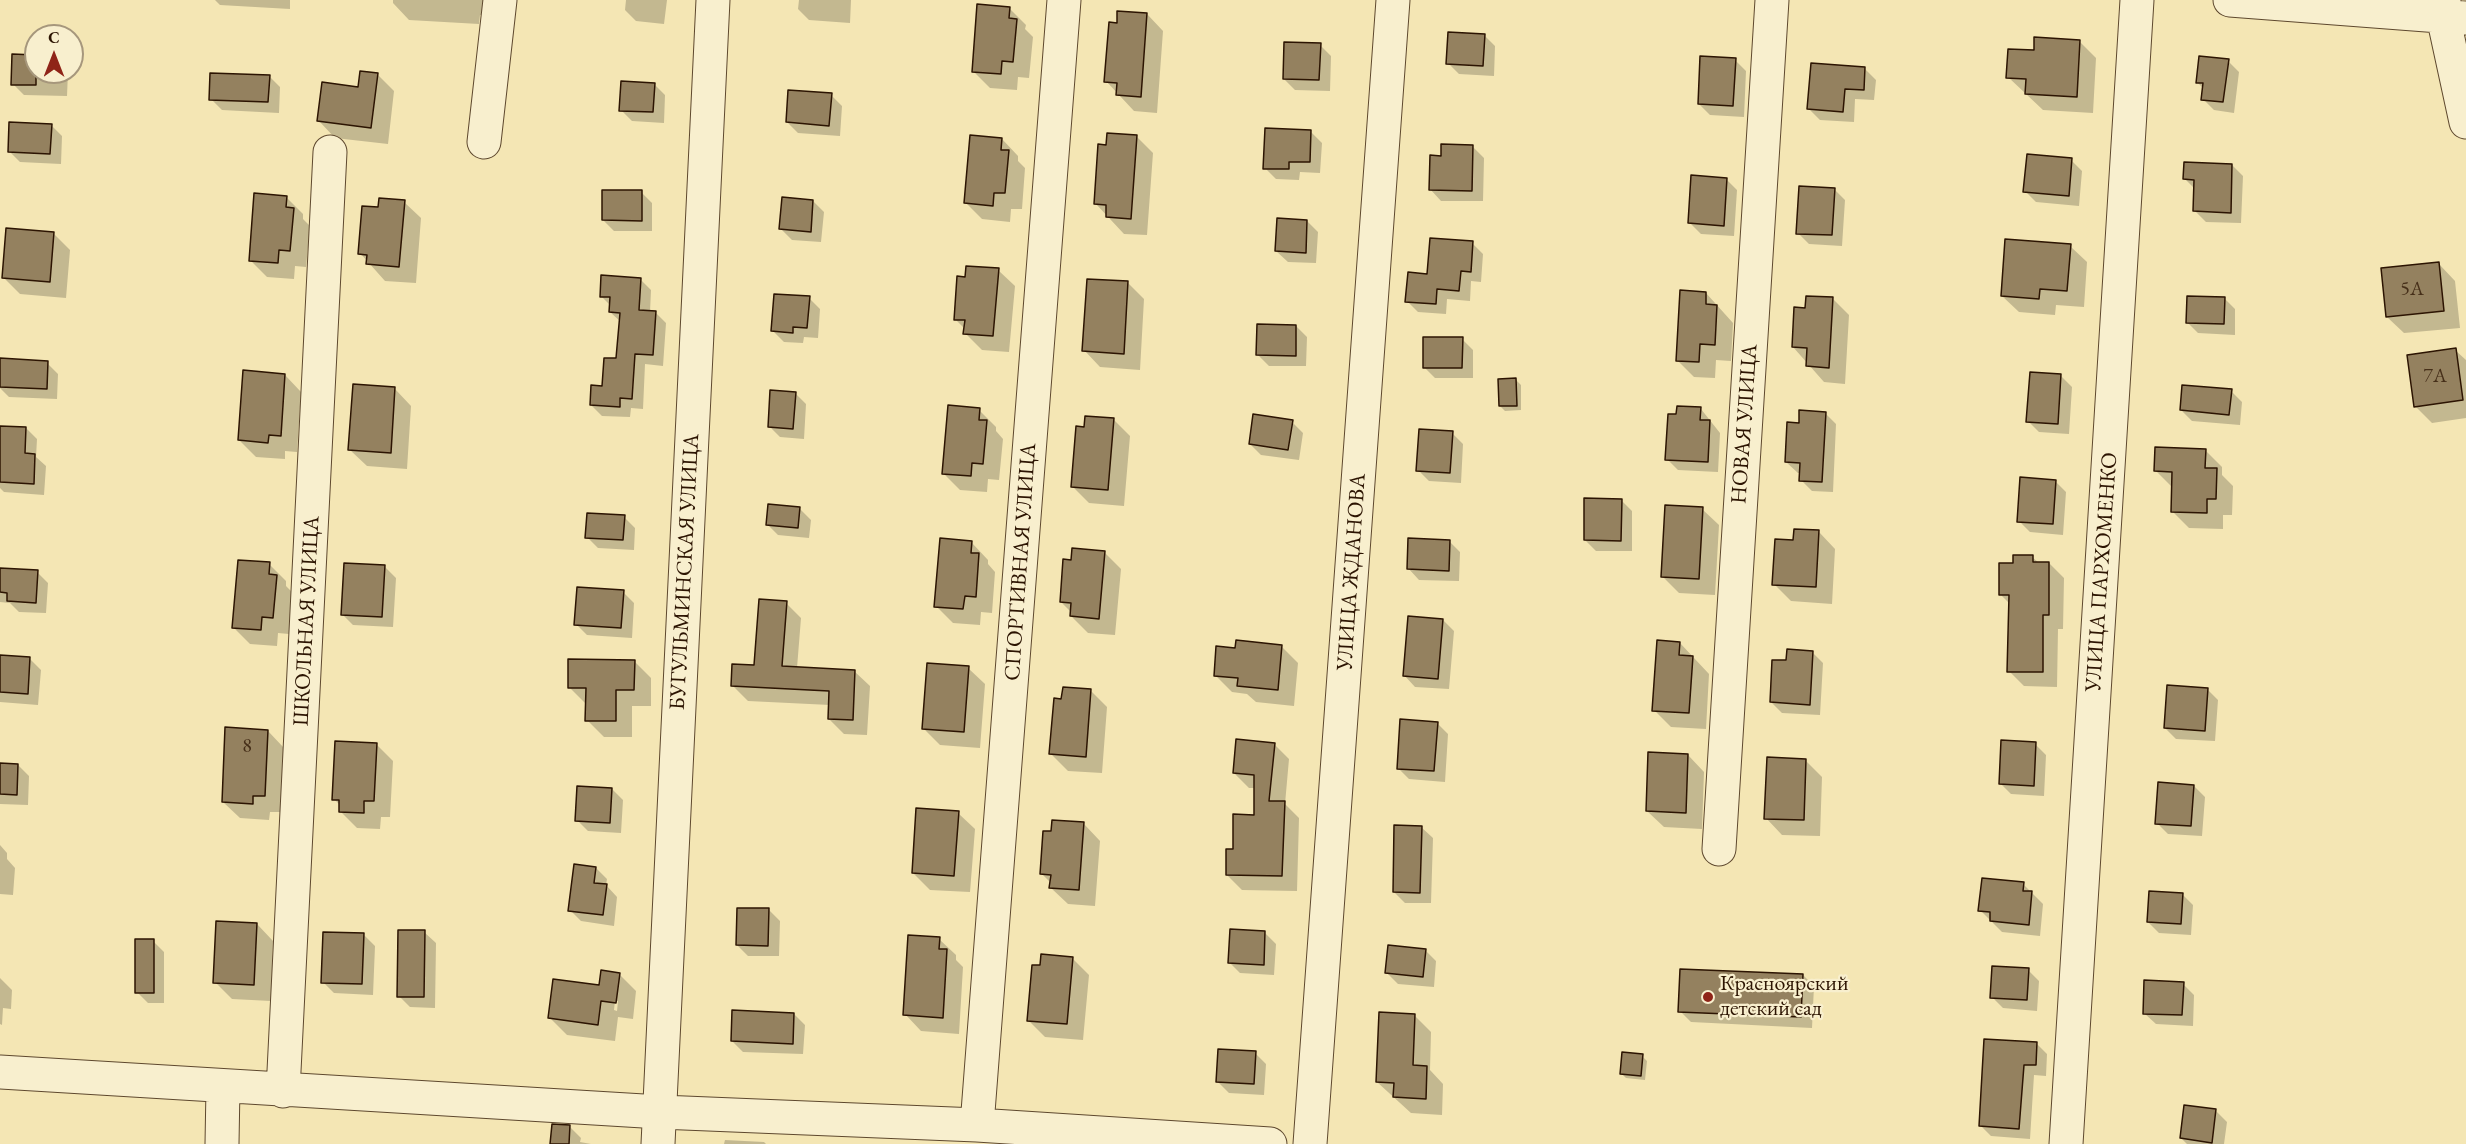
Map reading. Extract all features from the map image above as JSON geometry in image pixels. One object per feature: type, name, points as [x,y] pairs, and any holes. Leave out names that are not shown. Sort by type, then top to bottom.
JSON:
[{"type":"street","points":[[484,142],[500,0]]},
{"type":"street","name":"БУГУЛЬМИНСКАЯ УЛИЦА","points":[[658,1144],[713,0]]},
{"type":"street","name":"СПОРТИВНАЯ УЛИЦА","points":[[977,1125],[1064,0]]},
{"type":"street","name":"УЛИЦА ЖДАНОВА","points":[[1310,1144],[1393,0]]},
{"type":"street","name":"НОВАЯ УЛИЦА","points":[[1719,849],[1772,0]]},
{"type":"street","name":"УЛИЦА ПАРХОМЕНКО","points":[[2066,1144],[2138,0]]},
{"type":"street","points":[[2230,0],[2451,11],[2466,122]]},
{"type":"street","name":"ШКОЛЬНАЯ УЛИЦА","points":[[283,1091],[330,152]]},
{"type":"street","points":[[0,1072],[283,1091],[660,1112],[977,1125],[1270,1144]]},
{"type":"street","points":[[222,1144],[223,1087]]},
{"type":"building","points":[[977,4],[1010,7],[1009,18],[1017,19],[1013,62],[1002,61],[1001,74],[972,72]]},
{"type":"building","points":[[1117,11],[1147,13],[1141,97],[1116,95],[1117,83],[1104,82],[1109,22],[1117,23]]},
{"type":"building","points":[[1448,32],[1485,34],[1483,66],[1446,64]]},
{"type":"building","points":[[2034,37],[2080,40],[2077,97],[2025,94],[2026,79],[2006,78],[2008,49],[2034,50]]},
{"type":"building","points":[[1284,42],[1321,43],[1319,80],[1283,79]]},
{"type":"building","points":[[12,54],[24,54],[24,84],[36,85],[11,85]]},
{"type":"building","points":[[1700,56],[1736,58],[1733,106],[1698,104]]},
{"type":"building","points":[[2199,56],[2229,59],[2223,102],[2201,100],[2203,83],[2196,83]]},
{"type":"building","points":[[1811,63],[1865,67],[1864,90],[1845,89],[1843,112],[1807,109]]},
{"type":"building","points":[[360,71],[378,73],[371,128],[317,121],[322,82],[358,87]]},
{"type":"building","points":[[210,73],[270,75],[268,102],[209,100]]},
{"type":"building","points":[[621,81],[655,83],[653,112],[619,111]]},
{"type":"building","points":[[788,90],[832,93],[829,126],[786,122]]},
{"type":"building","points":[[9,122],[52,124],[50,154],[8,152]]},
{"type":"building","points":[[1265,128],[1311,130],[1310,162],[1289,162],[1289,169],[1263,169]]},
{"type":"building","points":[[1107,133],[1137,135],[1131,219],[1106,217],[1106,205],[1094,204],[1098,144],[1106,145]]},
{"type":"building","points":[[970,135],[1002,138],[1001,150],[1009,150],[1005,193],[994,193],[993,206],[964,203]]},
{"type":"building","points":[[1441,144],[1473,145],[1472,191],[1429,190],[1430,155],[1441,156]]},
{"type":"building","points":[[2027,154],[2072,158],[2069,196],[2023,192]]},
{"type":"building","points":[[2184,162],[2232,164],[2231,213],[2193,211],[2194,180],[2183,179]]},
{"type":"building","points":[[1691,175],[1727,178],[1724,226],[1688,223]]},
{"type":"building","points":[[1799,186],[1835,188],[1832,235],[1796,234]]},
{"type":"building","points":[[602,190],[642,190],[642,221],[602,220]]},
{"type":"building","points":[[254,193],[287,196],[286,207],[294,208],[290,251],[279,250],[278,263],[249,261]]},
{"type":"building","points":[[782,197],[813,200],[811,232],[779,229]]},
{"type":"building","points":[[379,198],[405,200],[399,267],[366,264],[367,255],[358,254],[362,206],[378,207]]},
{"type":"building","points":[[1277,218],[1307,220],[1306,253],[1275,251]]},
{"type":"building","points":[[6,228],[54,232],[50,282],[2,278]]},
{"type":"building","points":[[1430,238],[1473,241],[1471,272],[1461,271],[1459,291],[1437,289],[1436,304],[1405,302],[1408,272],[1427,274]]},
{"type":"building","points":[[2005,239],[2071,244],[2067,291],[2040,289],[2039,299],[2001,296]]},
{"type":"building","points":[[2439,262],[2444,311],[2386,317],[2381,268]]},
{"type":"building","points":[[966,266],[999,268],[993,336],[963,334],[965,320],[954,320],[957,276],[965,277]]},
{"type":"building","points":[[601,275],[641,278],[639,310],[656,311],[653,355],[635,354],[632,399],[620,398],[620,407],[590,405],[591,385],[602,386],[604,358],[616,358],[620,313],[609,312],[610,297],[600,297]]},
{"type":"building","points":[[1087,279],[1128,281],[1124,354],[1082,351]]},
{"type":"building","points":[[1680,290],[1706,292],[1706,304],[1717,305],[1715,345],[1700,344],[1699,362],[1676,361]]},
{"type":"building","points":[[774,294],[810,296],[807,328],[793,327],[793,333],[771,331]]},
{"type":"building","points":[[1806,296],[1833,297],[1829,368],[1806,366],[1807,348],[1792,347],[1794,307],[1805,308]]},
{"type":"building","points":[[2187,296],[2225,297],[2224,324],[2186,323]]},
{"type":"building","points":[[1257,324],[1296,325],[1296,356],[1256,355]]},
{"type":"building","points":[[1423,337],[1463,337],[1462,368],[1423,368]]},
{"type":"building","points":[[2456,348],[2463,400],[2414,407],[2407,355]]},
{"type":"building","points":[[0,358],[48,361],[47,389],[0,387]]},
{"type":"building","points":[[243,370],[285,374],[281,436],[269,435],[268,443],[238,440]]},
{"type":"building","points":[[2030,372],[2061,374],[2058,424],[2026,422]]},
{"type":"building","points":[[1516,378],[1517,406],[1499,406],[1498,379]]},
{"type":"building","points":[[353,384],[395,387],[391,453],[348,450]]},
{"type":"building","points":[[2182,385],[2232,389],[2229,415],[2180,410]]},
{"type":"building","points":[[770,390],[796,392],[793,429],[768,427]]},
{"type":"building","points":[[948,405],[980,408],[979,420],[987,420],[983,464],[972,463],[971,476],[942,474]]},
{"type":"building","points":[[1677,406],[1701,407],[1700,420],[1710,420],[1708,462],[1665,460],[1668,414],[1676,414]]},
{"type":"building","points":[[1799,410],[1826,412],[1822,482],[1799,481],[1800,463],[1785,462],[1787,422],[1799,423]]},
{"type":"building","points":[[1253,414],[1293,420],[1288,450],[1249,444]]},
{"type":"building","points":[[1085,416],[1114,418],[1108,490],[1071,487],[1076,426],[1084,427]]},
{"type":"building","points":[[0,426],[26,427],[25,453],[35,454],[34,484],[0,482]]},
{"type":"building","points":[[1419,429],[1453,431],[1450,473],[1416,471]]},
{"type":"building","points":[[2155,447],[2206,449],[2205,468],[2217,468],[2216,499],[2207,499],[2207,513],[2171,512],[2172,472],[2154,471]]},
{"type":"building","points":[[2020,477],[2056,480],[2053,524],[2017,522]]},
{"type":"building","points":[[1584,498],[1622,499],[1621,541],[1584,540]]},
{"type":"building","points":[[768,504],[800,507],[798,528],[766,525]]},
{"type":"building","points":[[1665,505],[1703,507],[1699,579],[1661,577]]},
{"type":"building","points":[[587,513],[625,515],[623,540],[585,538]]},
{"type":"building","points":[[1794,529],[1819,530],[1816,587],[1772,585],[1775,539],[1793,540]]},
{"type":"building","points":[[940,538],[972,541],[971,553],[979,553],[976,597],[965,596],[963,609],[934,607]]},
{"type":"building","points":[[1408,538],[1450,540],[1449,571],[1407,569]]},
{"type":"building","points":[[1072,548],[1105,551],[1099,619],[1070,616],[1071,603],[1060,602],[1063,559],[1071,560]]},
{"type":"building","points":[[2013,555],[2033,555],[2033,562],[2049,562],[2049,615],[2043,615],[2043,672],[2007,672],[2009,595],[1999,595],[1999,563],[2013,563]]},
{"type":"building","points":[[238,560],[270,562],[269,574],[277,575],[273,618],[262,617],[261,630],[232,628]]},
{"type":"building","points":[[344,563],[385,565],[382,617],[341,615]]},
{"type":"building","points":[[0,568],[38,570],[36,603],[7,601],[7,593],[0,592]]},
{"type":"building","points":[[577,587],[624,590],[621,628],[574,625]]},
{"type":"building","points":[[759,599],[787,601],[782,666],[855,670],[853,720],[828,719],[829,691],[731,686],[732,664],[754,665]]},
{"type":"building","points":[[1408,616],[1443,619],[1438,679],[1403,676]]},
{"type":"building","points":[[1236,640],[1282,645],[1278,690],[1237,686],[1238,678],[1214,676],[1216,646],[1235,648]]},
{"type":"building","points":[[1657,640],[1680,642],[1679,655],[1693,656],[1689,713],[1652,711]]},
{"type":"building","points":[[1787,649],[1813,651],[1810,705],[1770,702],[1772,660],[1786,660]]},
{"type":"building","points":[[0,655],[30,657],[28,694],[0,692]]},
{"type":"building","points":[[568,659],[635,660],[634,690],[616,690],[616,721],[585,721],[586,688],[568,688]]},
{"type":"building","points":[[927,663],[969,666],[964,732],[922,729]]},
{"type":"building","points":[[2167,685],[2208,688],[2205,731],[2164,728]]},
{"type":"building","points":[[1063,687],[1091,689],[1086,757],[1049,754],[1054,698],[1061,699]]},
{"type":"building","points":[[1400,719],[1438,722],[1434,771],[1397,769]]},
{"type":"building","points":[[225,727],[268,730],[265,796],[253,796],[253,804],[222,802]]},
{"type":"building","points":[[1236,739],[1275,743],[1269,801],[1285,801],[1282,876],[1226,875],[1226,849],[1233,849],[1233,814],[1254,815],[1254,775],[1233,773]]},
{"type":"building","points":[[2001,740],[2036,742],[2034,786],[1999,784]]},
{"type":"building","points":[[335,741],[377,743],[374,801],[364,801],[364,813],[339,812],[339,800],[332,800]]},
{"type":"building","points":[[1648,752],[1688,754],[1686,813],[1646,811]]},
{"type":"building","points":[[1767,757],[1806,759],[1804,820],[1764,819]]},
{"type":"building","points":[[0,763],[18,764],[17,795],[0,794]]},
{"type":"building","points":[[2158,782],[2194,785],[2191,826],[2155,824]]},
{"type":"building","points":[[577,786],[612,788],[610,823],[575,821]]},
{"type":"building","points":[[916,808],[959,811],[954,876],[912,873]]},
{"type":"building","points":[[1052,820],[1084,822],[1079,890],[1049,888],[1051,875],[1040,874],[1043,831],[1051,831]]},
{"type":"building","points":[[1394,825],[1422,826],[1420,893],[1393,892]]},
{"type":"building","points":[[574,864],[596,867],[594,883],[607,884],[603,915],[568,911]]},
{"type":"building","points":[[1982,878],[2024,882],[2023,891],[2032,891],[2029,925],[1990,921],[1990,912],[1978,911]]},
{"type":"building","points":[[2149,891],[2183,893],[2181,924],[2147,922]]},
{"type":"building","points":[[737,908],[769,908],[768,946],[736,945]]},
{"type":"building","points":[[216,921],[257,923],[254,985],[213,983]]},
{"type":"building","points":[[1230,929],[1265,931],[1264,965],[1228,963]]},
{"type":"building","points":[[398,930],[425,930],[424,997],[397,997]]},
{"type":"building","points":[[323,932],[364,933],[362,984],[321,983]]},
{"type":"building","points":[[908,935],[940,937],[939,949],[947,949],[943,1018],[903,1015]]},
{"type":"building","points":[[135,939],[154,939],[154,993],[135,993]]},
{"type":"building","points":[[1388,945],[1426,949],[1423,977],[1385,973]]},
{"type":"building","points":[[1041,954],[1073,957],[1067,1024],[1027,1021],[1032,965],[1040,965]]},
{"type":"building","points":[[1992,966],[2029,968],[2027,1000],[1990,998]]},
{"type":"building","points":[[1680,969],[1803,974],[1801,1017],[1678,1012]]},
{"type":"building","points":[[601,970],[620,973],[616,1003],[601,1001],[598,1025],[548,1018],[553,979],[599,985]]},
{"type":"building","points":[[2144,980],[2184,982],[2182,1015],[2143,1014]]},
{"type":"building","points":[[732,1010],[794,1013],[793,1044],[731,1041]]},
{"type":"building","points":[[1379,1012],[1415,1014],[1413,1065],[1427,1066],[1426,1099],[1393,1097],[1394,1083],[1376,1082]]},
{"type":"building","points":[[1984,1039],[2037,1042],[2036,1065],[2024,1065],[2019,1129],[1979,1126]]},
{"type":"building","points":[[1218,1049],[1256,1051],[1254,1084],[1216,1082]]},
{"type":"building","points":[[1622,1052],[1643,1054],[1641,1076],[1620,1074]]},
{"type":"building","points":[[2184,1105],[2216,1109],[2212,1143],[2180,1138]]},
{"type":"building","points":[[552,1124],[570,1125],[569,1144],[550,1144]]},
{"type":"place","name":"Красноярский детский сад","points":[[1708,997]]}]
